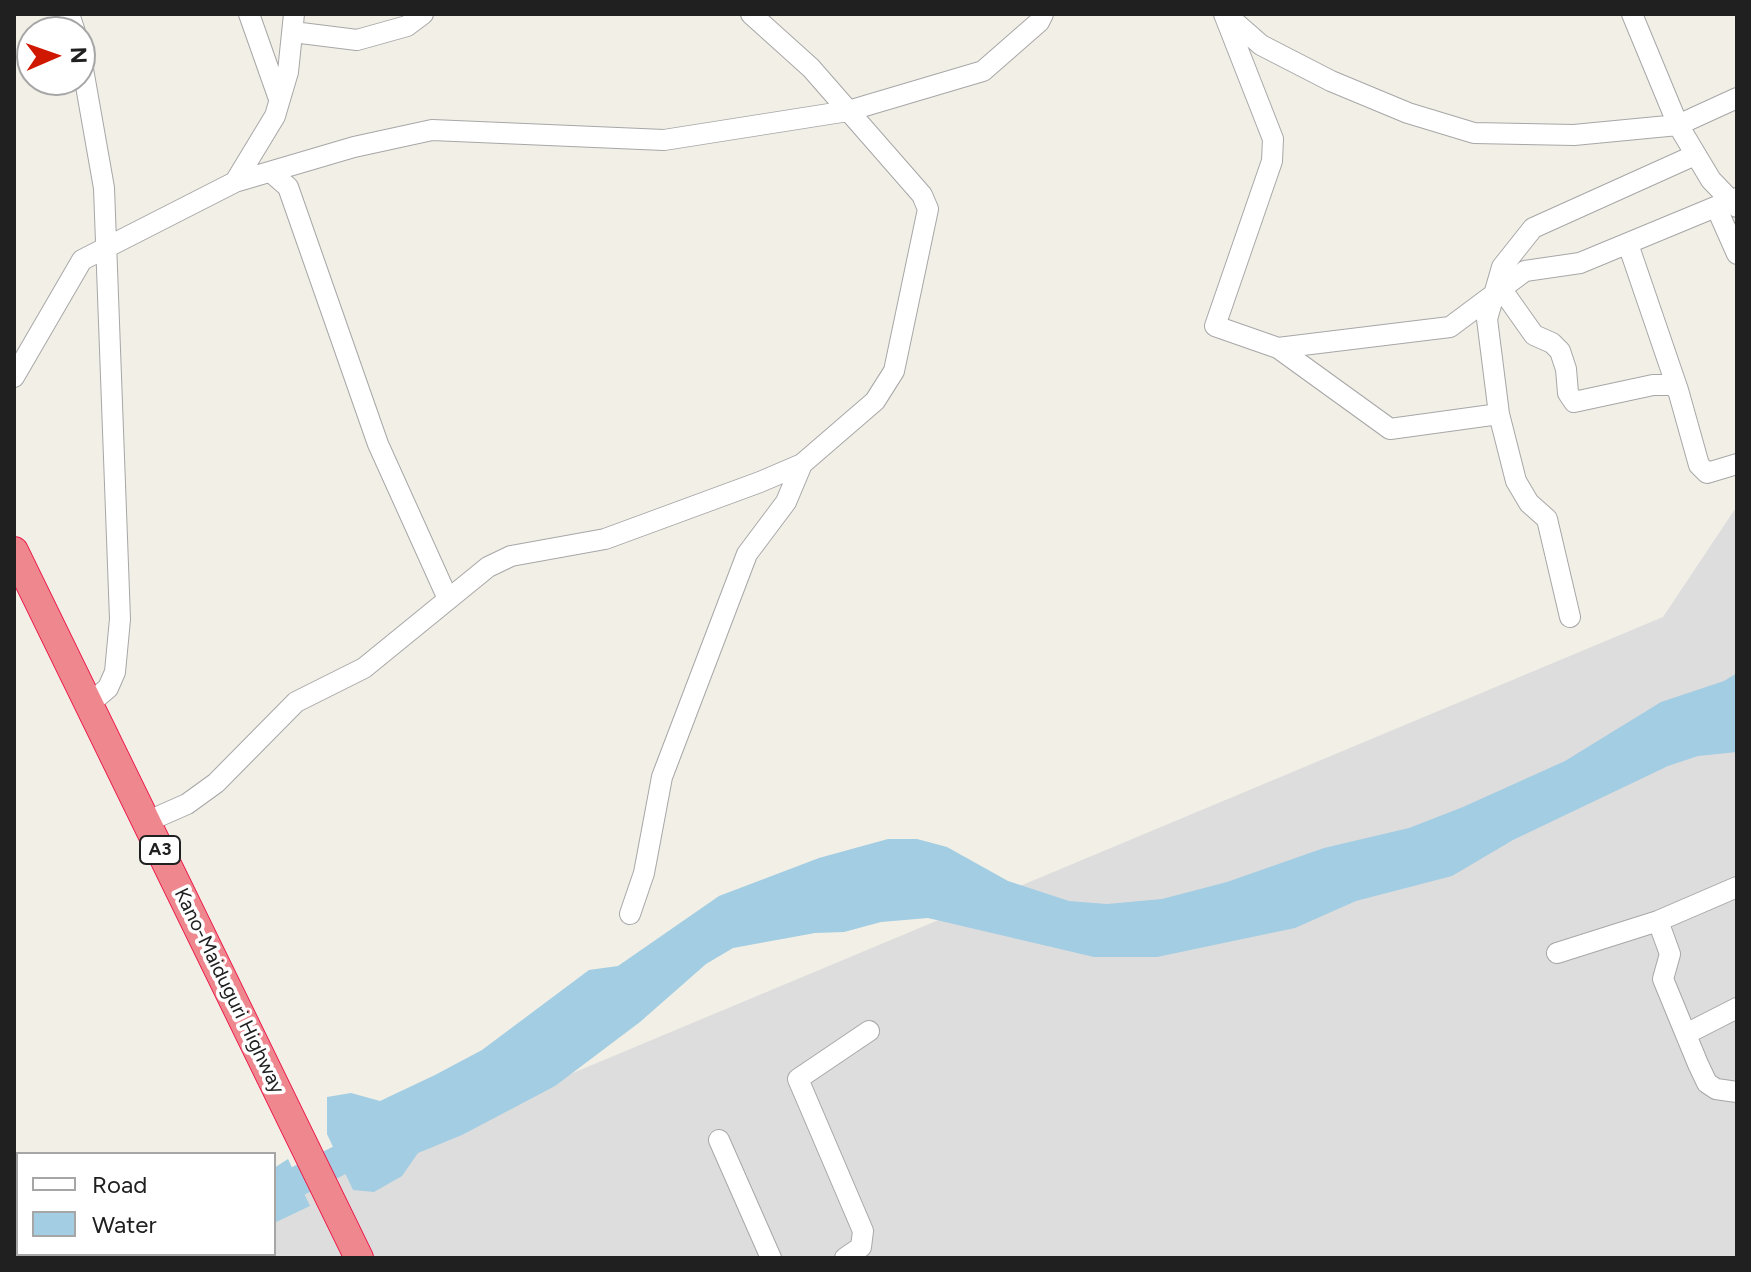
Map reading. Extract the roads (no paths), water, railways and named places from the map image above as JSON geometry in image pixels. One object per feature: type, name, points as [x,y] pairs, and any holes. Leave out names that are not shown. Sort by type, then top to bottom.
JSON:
[{"type":"highway","name":"Kano-Maiduguri Highway","points":[[14,551],[359,1258]]},
{"type":"street","points":[[249,14],[279,99]]},
{"type":"street","points":[[235,182],[266,136],[288,72],[293,23],[357,40],[407,26],[423,14]]},
{"type":"street","points":[[146,822],[187,804],[216,783],[296,702],[364,668],[488,567],[511,556],[605,539],[802,464],[875,401],[894,371],[928,209],[922,195],[811,68],[751,14]]},
{"type":"street","points":[[14,377],[82,260],[235,182],[273,174],[354,147],[432,130],[664,140],[848,111],[983,71],[1039,22],[1043,14]]},
{"type":"street","points":[[1225,14],[1261,45],[1331,81],[1408,113],[1474,133],[1574,135],[1678,125],[1737,98]]},
{"type":"street","points":[[1225,14],[1273,139],[1272,161],[1215,326],[1278,348],[1390,429],[1499,414]]},
{"type":"street","points":[[1632,14],[1678,125],[1730,204],[1737,254]]},
{"type":"street","points":[[88,96],[104,188],[120,619],[115,672],[108,688],[89,704]]},
{"type":"street","points":[[1570,617],[1547,519],[1529,503],[1516,481],[1499,414],[1487,319],[1502,267],[1533,228],[1572,207],[1695,155]]},
{"type":"street","points":[[273,174],[288,187],[378,444],[448,599]]},
{"type":"street","points":[[1278,348],[1450,327],[1468,317],[1498,289],[1525,271],[1580,263],[1730,204]]},
{"type":"street","points":[[1628,244],[1678,390],[1699,465],[1707,473],[1737,464]]},
{"type":"street","points":[[1498,289],[1534,335],[1552,343],[1560,351],[1566,369],[1568,393],[1574,402],[1653,385],[1672,385],[1678,390]]},
{"type":"street","points":[[630,914],[644,873],[662,777],[747,554],[786,502],[802,464]]},
{"type":"street","points":[[1557,953],[1658,921],[1737,887]]},
{"type":"street","points":[[1658,921],[1670,954],[1663,979],[1707,1083],[1716,1089],[1737,1092]]},
{"type":"street","points":[[1686,1034],[1737,1008]]},
{"type":"street","points":[[857,1254],[863,1231],[798,1079],[869,1031]]},
{"type":"street","points":[[719,1140],[771,1258]]},
{"type":"water","points":[[1737,673],[1737,752],[1698,756],[1668,766],[1513,840],[1452,876],[1356,901],[1295,928],[1157,957],[1094,957],[928,918],[881,922],[844,932],[815,933],[733,948],[706,964],[640,1022],[555,1086],[462,1135],[418,1153],[402,1176],[374,1192],[353,1190],[327,1134],[327,1097],[351,1093],[380,1101],[435,1075],[482,1050],[589,970],[618,966],[719,896],[819,858],[888,839],[917,839],[947,847],[1008,881],[1069,901],[1107,904],[1162,899],[1227,882],[1324,848],[1409,828],[1463,807],[1565,761],[1661,702],[1724,681]]},
{"type":"water","points":[[288,1159],[310,1206],[276,1222],[276,1167]]},
{"type":"water","points":[[66,1256],[201,1256],[197,1258],[49,1258]]},
{"type":"waterway","points":[[276,1192],[376,1142]]}]
